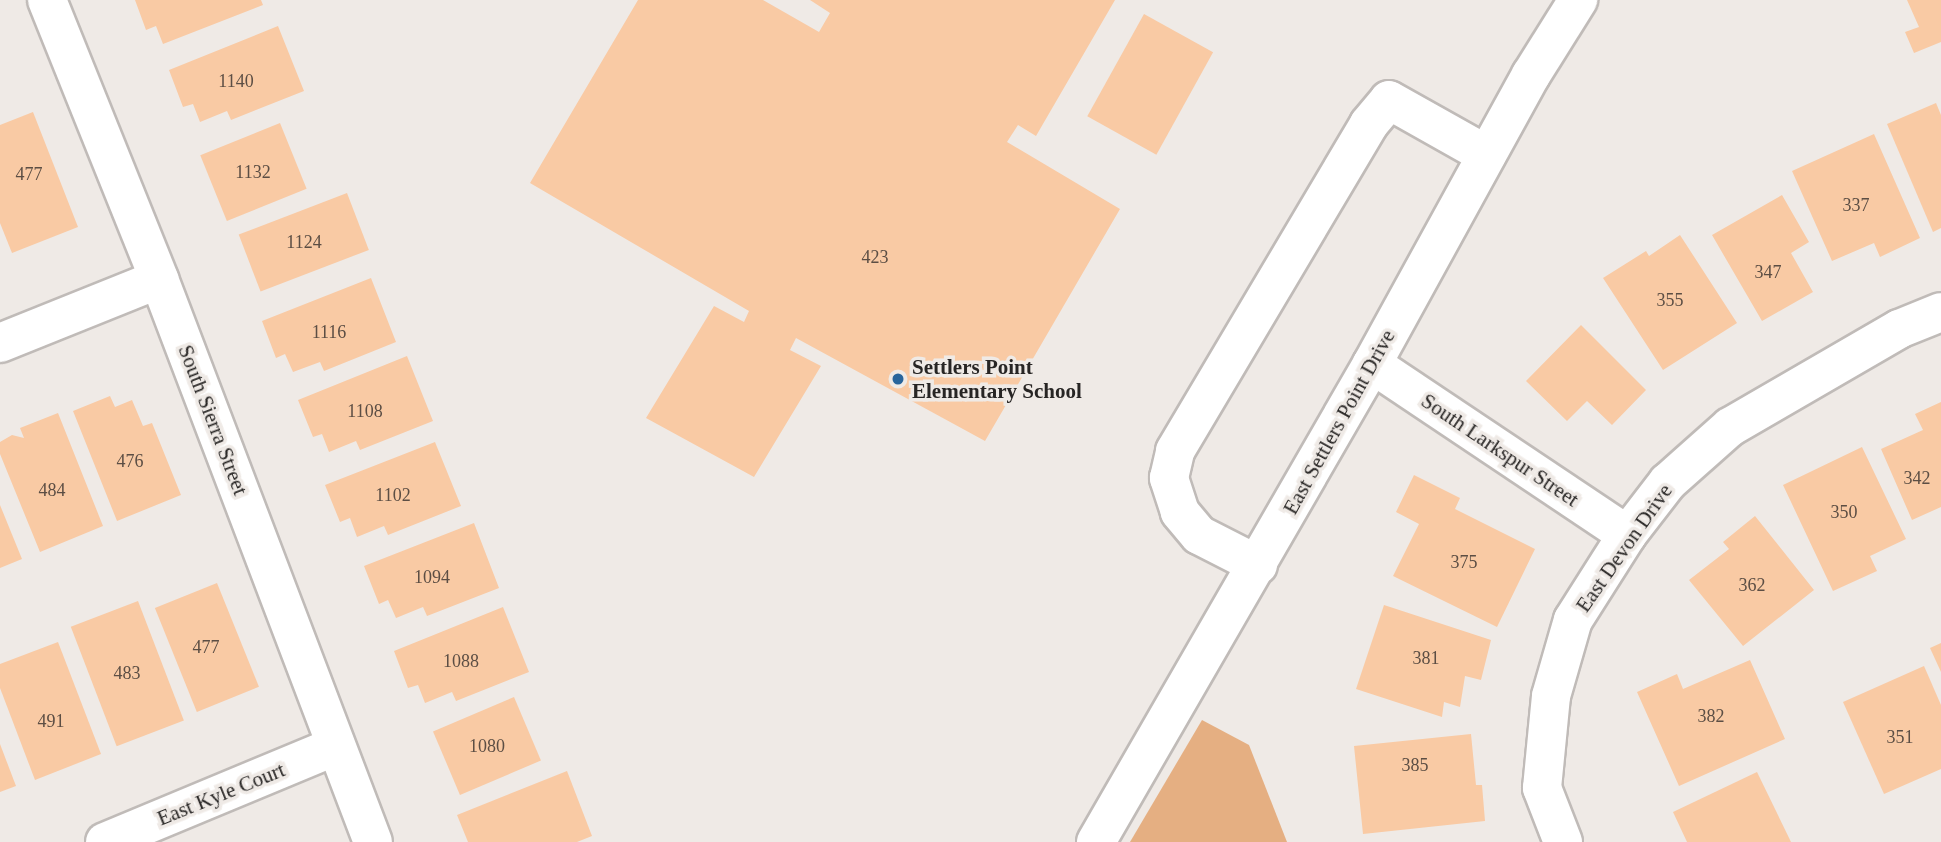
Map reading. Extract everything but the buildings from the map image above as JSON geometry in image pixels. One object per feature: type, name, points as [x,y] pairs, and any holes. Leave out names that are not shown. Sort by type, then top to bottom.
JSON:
[{"type":"street","name":"South Sierra Street","points":[[47,0],[159,279],[373,842]]},
{"type":"street","name":"East Settlers Point Drive","points":[[1096,842],[1258,565],[1487,155],[1578,0]]},
{"type":"street","points":[[1258,565],[1199,534],[1181,512],[1169,478],[1175,451],[1369,124],[1389,100],[1487,155]]},
{"type":"street","points":[[0,343],[159,279]]},
{"type":"street","name":"East Devon Drive","points":[[1563,842],[1542,788],[1551,696],[1573,620],[1627,535],[1668,482],[1730,426],[1899,329],[1941,312]]},
{"type":"street","name":"South Larkspur Street","points":[[1372,364],[1627,535]]},
{"type":"street","name":"East Kyle Court","points":[[105,842],[336,746]]},
{"type":"shaded area","points":[[1202,720],[1249,745],[1287,842],[1130,842]]},
{"type":"place","name":"Settlers Point Elementary School","points":[[898,379]]}]
